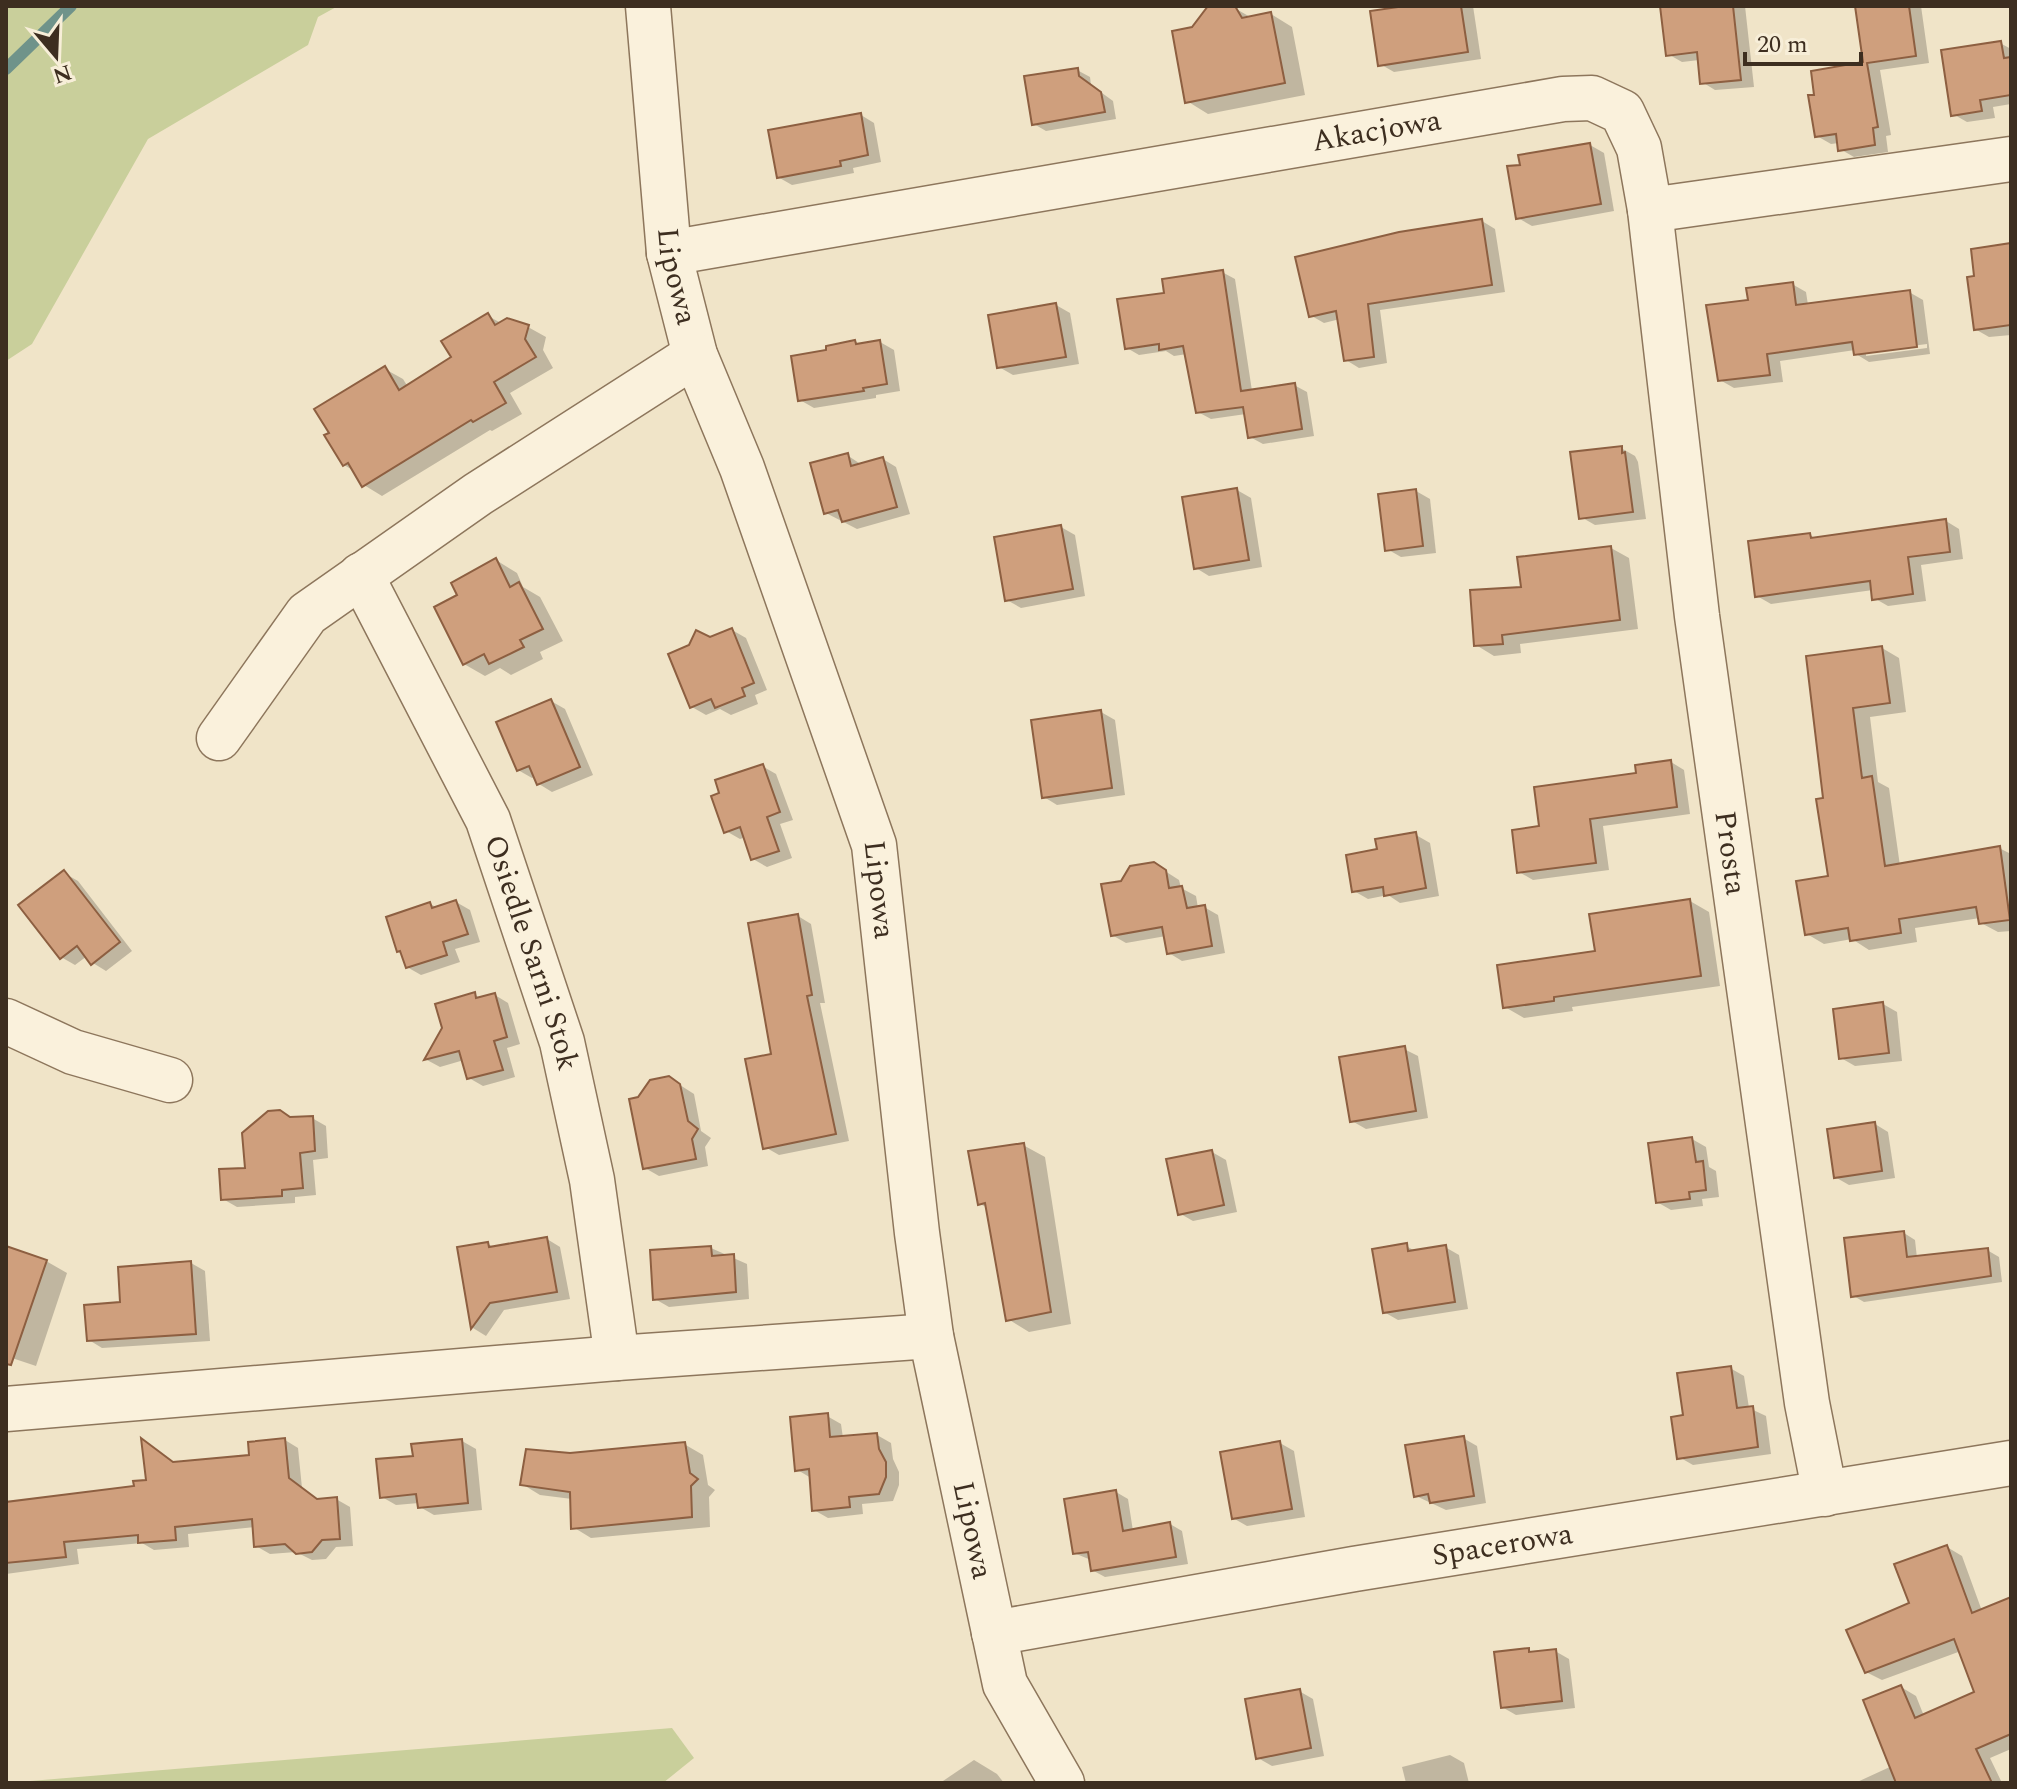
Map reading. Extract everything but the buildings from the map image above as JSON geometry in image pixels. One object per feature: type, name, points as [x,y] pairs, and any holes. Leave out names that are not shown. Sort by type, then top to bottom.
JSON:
[{"type":"street","name":"Lipowa","points":[[648,6],[669,253],[695,355],[747,482],[874,845],[931,1336],[1005,1684],[1062,1783]]},
{"type":"street","name":"Akacjowa","points":[[669,253],[1563,99],[1592,98],[1622,112],[1639,148],[1650,210]]},
{"type":"street","points":[[1650,210],[2011,159]]},
{"type":"street","name":"Prosta","points":[[1650,210],[1697,616],[1807,1403],[1825,1494]]},
{"type":"street","points":[[219,738],[307,614],[478,494],[695,355]]},
{"type":"street","name":"Osiedle Sarni Stok","points":[[361,575],[488,820],[557,1027],[592,1180],[617,1358]]},
{"type":"street","points":[[6,1021],[73,1052],[170,1080]]},
{"type":"street","points":[[6,1409],[617,1358],[931,1336]]},
{"type":"street","name":"Spacerowa","points":[[994,1633],[1354,1569],[2011,1463]]},
{"type":"green space","points":[[6,6],[338,6],[318,17],[308,45],[148,139],[32,344],[6,361]]},
{"type":"green space","points":[[672,1728],[694,1758],[663,1783],[6,1783]]},
{"type":"waterway","points":[[6,69],[71,6]]}]
